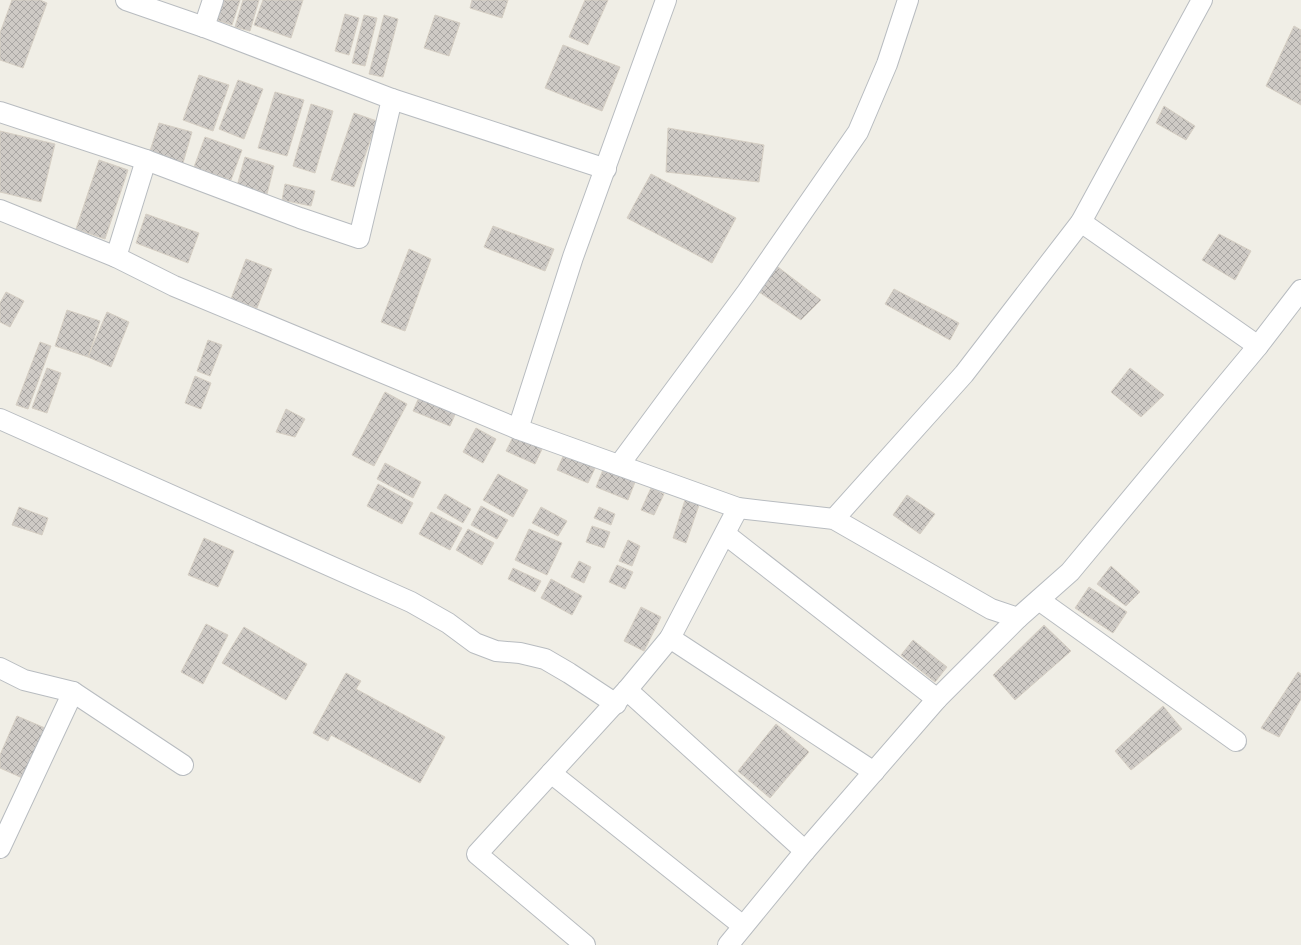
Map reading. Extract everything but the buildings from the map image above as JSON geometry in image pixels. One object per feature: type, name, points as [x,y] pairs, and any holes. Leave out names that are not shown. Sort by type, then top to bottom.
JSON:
[{"type":"street","points":[[126,0],[204,27],[392,99],[606,168]]},
{"type":"street","points":[[204,27],[213,0]]},
{"type":"street","points":[[518,429],[573,258],[666,0]]},
{"type":"street","points":[[619,465],[747,292],[858,132],[888,64],[908,0]]},
{"type":"street","points":[[834,519],[964,374],[1081,222],[1202,0]]},
{"type":"street","points":[[0,112],[146,160],[300,218],[358,238],[392,99]]},
{"type":"street","points":[[116,258],[146,160]]},
{"type":"street","points":[[0,210],[116,258],[174,286],[518,429],[738,508],[834,519],[992,609],[1018,618]]},
{"type":"street","points":[[1081,222],[1258,346]]},
{"type":"street","points":[[728,945],[805,851],[937,699],[1018,618],[1070,572],[1258,346],[1301,290]]},
{"type":"street","points":[[0,419],[411,602],[448,624],[475,643],[496,651],[520,653],[545,659],[622,697],[805,851]]},
{"type":"street","points":[[585,945],[477,854],[622,697],[670,638],[738,508]]},
{"type":"street","points":[[725,534],[937,699]]},
{"type":"street","points":[[1039,600],[1236,741]]},
{"type":"street","points":[[670,638],[874,772]]},
{"type":"street","points":[[0,668],[24,680],[72,692],[183,765]]},
{"type":"street","points":[[0,848],[72,692]]},
{"type":"street","points":[[551,773],[743,926]]}]
